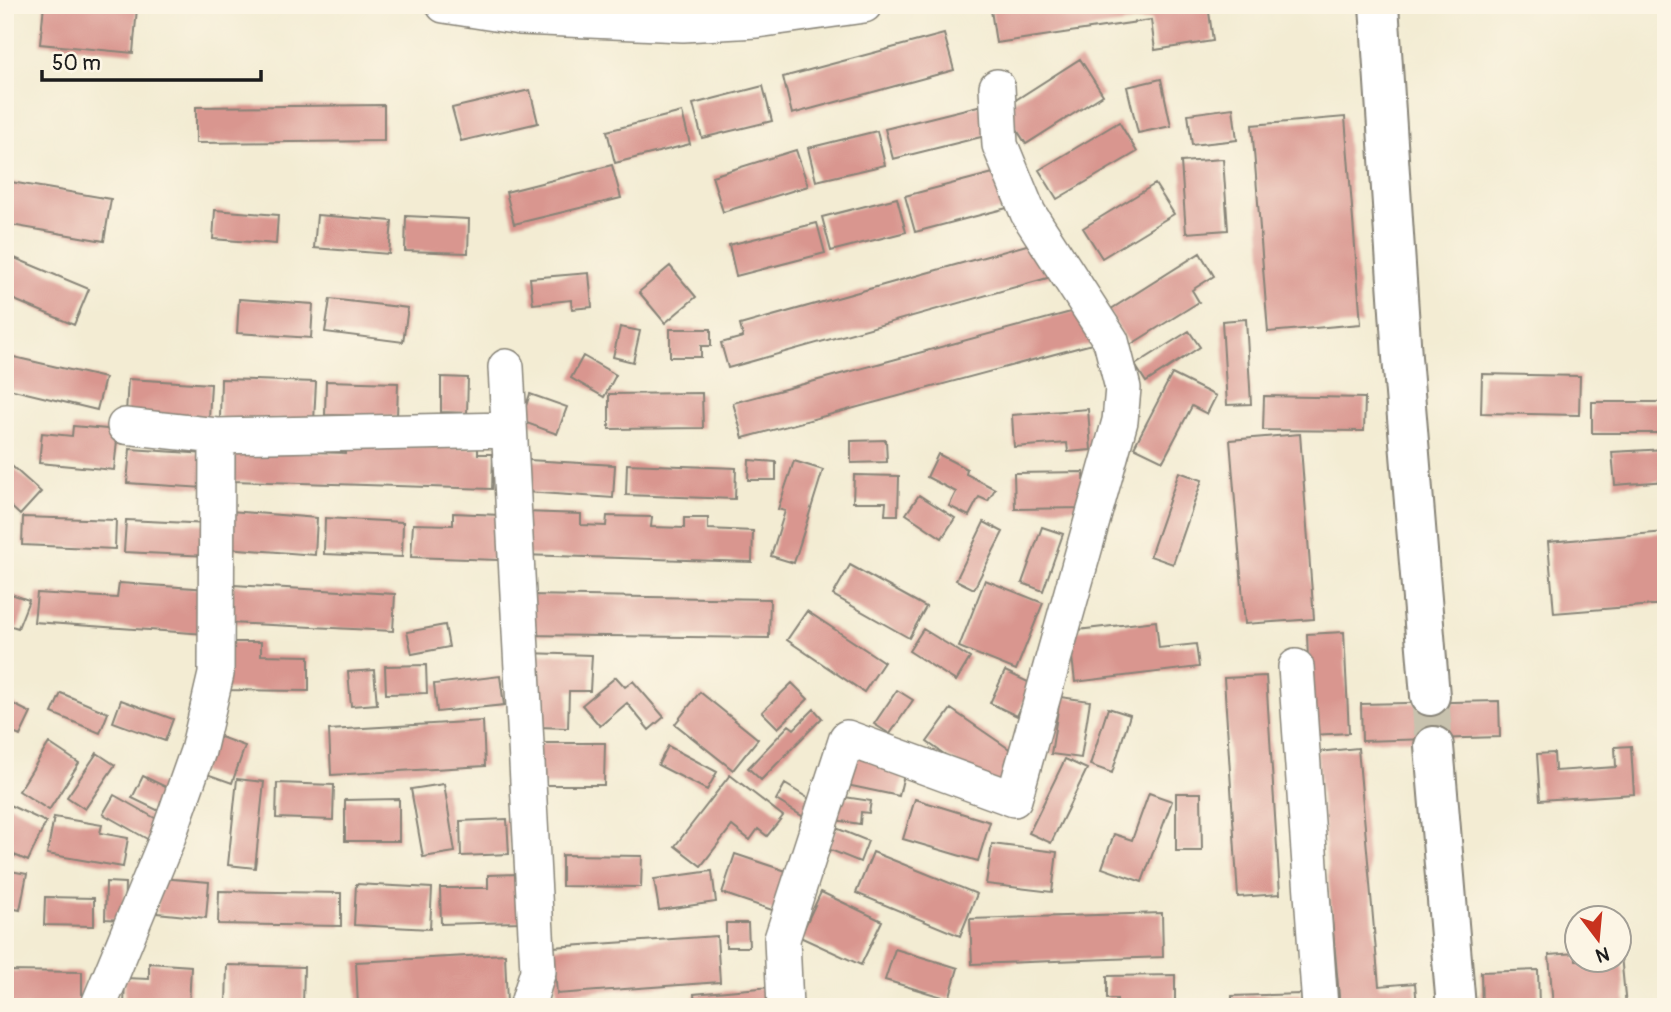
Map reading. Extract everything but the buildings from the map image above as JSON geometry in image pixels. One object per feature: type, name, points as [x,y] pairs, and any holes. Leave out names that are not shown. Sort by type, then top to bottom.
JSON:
[{"type":"street","points":[[443,5],[520,18],[683,24],[757,20],[864,5]]},
{"type":"street","points":[[1379,5],[1402,357],[1430,696]]},
{"type":"street","points":[[785,1007],[782,939],[848,738],[1014,799],[1120,421],[1123,388],[1111,341],[1028,213],[1000,145],[997,87]]},
{"type":"street","points":[[506,368],[538,971],[527,1007]]},
{"type":"street","points":[[125,426],[217,436],[509,430]]},
{"type":"street","points":[[97,1007],[167,839],[198,751],[216,674],[217,436]]},
{"type":"street","points":[[1296,667],[1320,1007]]},
{"type":"street","points":[[1434,746],[1456,1007]]},
{"type":"tunnel","points":[[1430,696],[1434,746]]}]
